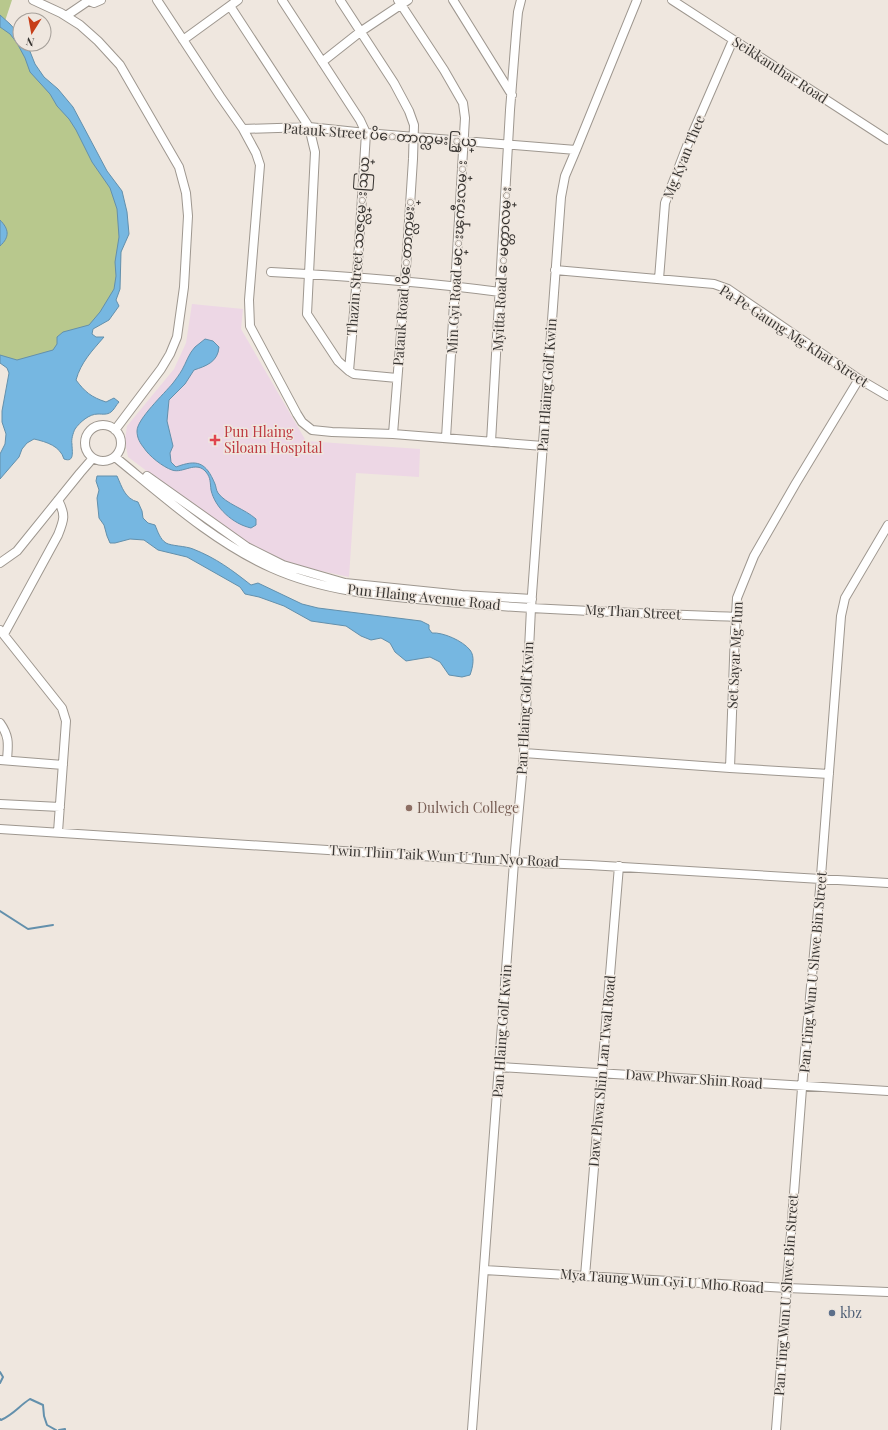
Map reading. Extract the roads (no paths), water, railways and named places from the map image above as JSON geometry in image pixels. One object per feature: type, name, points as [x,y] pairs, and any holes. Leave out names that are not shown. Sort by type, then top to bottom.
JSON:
[{"type":"street","points":[[33,0],[66,16],[80,25],[98,40],[120,65],[179,167],[186,193],[188,216],[185,273],[177,337],[161,370],[115,430]]},
{"type":"street","points":[[66,16],[87,0],[94,3],[101,0]]},
{"type":"street","points":[[183,40],[238,0]]},
{"type":"street","name":"Thazin Street သဇင္လမ္းသြယ္","points":[[282,0],[360,120],[366,134],[357,277],[349,371]]},
{"type":"street","name":"Patauk Road ပိေတာက္လမး္","points":[[340,0],[394,83],[409,111],[414,125],[405,282],[393,434]]},
{"type":"street","points":[[452,0],[512,95]]},
{"type":"street","name":"Myitta Road ေမတ္တာလမ္း","points":[[491,442],[516,34],[518,12],[521,0]]},
{"type":"street","name":"Pan Hlaing Golf Kwin","points":[[472,1430],[514,862],[524,753],[532,603],[554,270],[561,197],[566,176],[576,150],[637,0]]},
{"type":"street","name":"Seikkanthar Road","points":[[672,0],[888,140]]},
{"type":"street","points":[[160,1],[183,40],[243,129],[256,153],[260,165],[249,300],[250,326],[302,422],[312,430],[332,432],[393,434],[543,446]]},
{"type":"street","points":[[322,62],[402,2]]},
{"type":"street","name":"Min Gyi Road မင္းၾကီးလမ္း","points":[[402,2],[463,103],[465,118],[446,438]]},
{"type":"street","points":[[230,6],[309,127],[315,152],[307,314],[338,361],[349,371],[354,374],[397,378]]},
{"type":"street","name":"Mg Kyan Thee","points":[[659,279],[665,203],[687,146],[733,40]]},
{"type":"street","name":"Patauk Street ပိေတာက္လမး္သြယ္","points":[[243,129],[309,127],[366,134],[414,136],[576,150]]},
{"type":"street","name":"Pa Pe Gaung Mg Khat Street","points":[[554,270],[714,284],[728,289],[859,379],[888,396]]},
{"type":"street","points":[[271,272],[357,277],[455,286],[500,292]]},
{"type":"street","name":"Set Sayar Mg Tun","points":[[730,768],[737,598],[754,556],[859,379]]},
{"type":"street","points":[[101,426],[113,428],[119,435],[121,441],[121,448],[117,455],[105,461],[93,458],[87,451],[85,444],[88,434],[95,427],[101,426]]},
{"type":"street","name":"Pun Hlaing Avenue Road","points":[[117,455],[246,547],[283,565],[345,583],[532,603]]},
{"type":"street","points":[[0,563],[17,551],[93,458]]},
{"type":"street","points":[[58,500],[63,510],[64,521],[30,588],[2,632],[62,708],[66,721],[58,832]]},
{"type":"street","name":"Pan Ting Wun U Shwe Bin Street","points":[[776,1430],[802,1086],[821,879],[841,616],[845,598],[888,527]]},
{"type":"street","name":"Mg Than Street","points":[[532,603],[736,617]]},
{"type":"street","points":[[0,723],[6,732],[8,741],[3,760],[63,765]]},
{"type":"street","points":[[524,753],[829,774]]},
{"type":"street","points":[[0,804],[60,807]]},
{"type":"street","name":"Twin Thin Taik Wun U Tun Nyo Road","points":[[0,829],[514,862],[620,866],[888,883]]},
{"type":"street","name":"Daw Phwa Shin Lan Twal Road","points":[[585,1276],[620,866]]},
{"type":"street","name":"Daw Phwar Shin Road","points":[[500,1067],[888,1091]]},
{"type":"street","name":"Mya Taung Wun Gyi U Mho Road","points":[[484,1270],[787,1288],[888,1292]]},
{"type":"water","points":[[0,15],[12,26],[12,37],[10,34],[0,27]]},
{"type":"water","points":[[22,52],[30,52],[35,64],[44,77],[58,89],[73,107],[107,171],[122,191],[127,212],[129,234],[121,252],[120,289],[116,300],[119,306],[109,320],[93,329],[92,334],[96,337],[104,337],[84,362],[76,380],[85,391],[92,396],[106,402],[114,398],[119,402],[109,413],[91,415],[77,426],[72,436],[72,456],[70,459],[64,459],[59,451],[52,445],[34,439],[27,443],[22,449],[19,457],[0,479],[0,454],[5,444],[6,434],[2,422],[2,411],[9,373],[7,368],[0,363],[0,355],[17,360],[53,350],[57,344],[57,337],[63,332],[89,325],[100,312],[114,289],[116,276],[115,262],[119,237],[117,209],[110,188],[92,162],[69,119],[57,106],[50,94],[30,72]]},
{"type":"water","points":[[0,220],[7,230],[7,236],[0,246]]},
{"type":"water","points":[[205,339],[213,341],[219,347],[214,360],[207,365],[194,370],[185,384],[169,400],[167,421],[173,446],[170,453],[171,462],[176,467],[195,463],[204,467],[212,477],[217,492],[221,497],[256,519],[256,525],[251,528],[231,519],[216,503],[211,490],[209,476],[206,472],[198,467],[176,471],[168,469],[149,454],[141,444],[138,436],[137,431],[141,420],[169,388],[182,370],[193,349]]},
{"type":"water","points":[[97,476],[117,476],[127,495],[138,502],[143,518],[148,523],[155,525],[166,543],[190,548],[209,556],[251,585],[258,583],[302,604],[318,608],[421,621],[429,625],[429,629],[432,633],[442,634],[463,643],[472,652],[473,662],[470,675],[462,677],[449,675],[440,662],[430,657],[406,661],[395,652],[390,643],[381,638],[371,640],[361,636],[346,626],[311,621],[284,606],[259,597],[245,594],[240,587],[187,557],[158,550],[144,540],[130,539],[110,543],[104,525],[99,518],[97,498],[99,490],[96,481]]},
{"type":"waterway","points":[[0,911],[28,929],[53,925]]},
{"type":"waterway","points":[[0,1372],[3,1377],[0,1383]]},
{"type":"waterway","points":[[0,1419],[1,1420],[9,1415],[30,1399],[43,1405],[47,1425],[56,1430]]},
{"type":"waterway","points":[[59,1430],[65,1430]]},
{"type":"place","name":"Pun Hlaing Siloam Hospital","points":[[215,440]]},
{"type":"place","name":"Dulwich College","points":[[409,808]]},
{"type":"place","name":"kbz","points":[[832,1313]]}]
